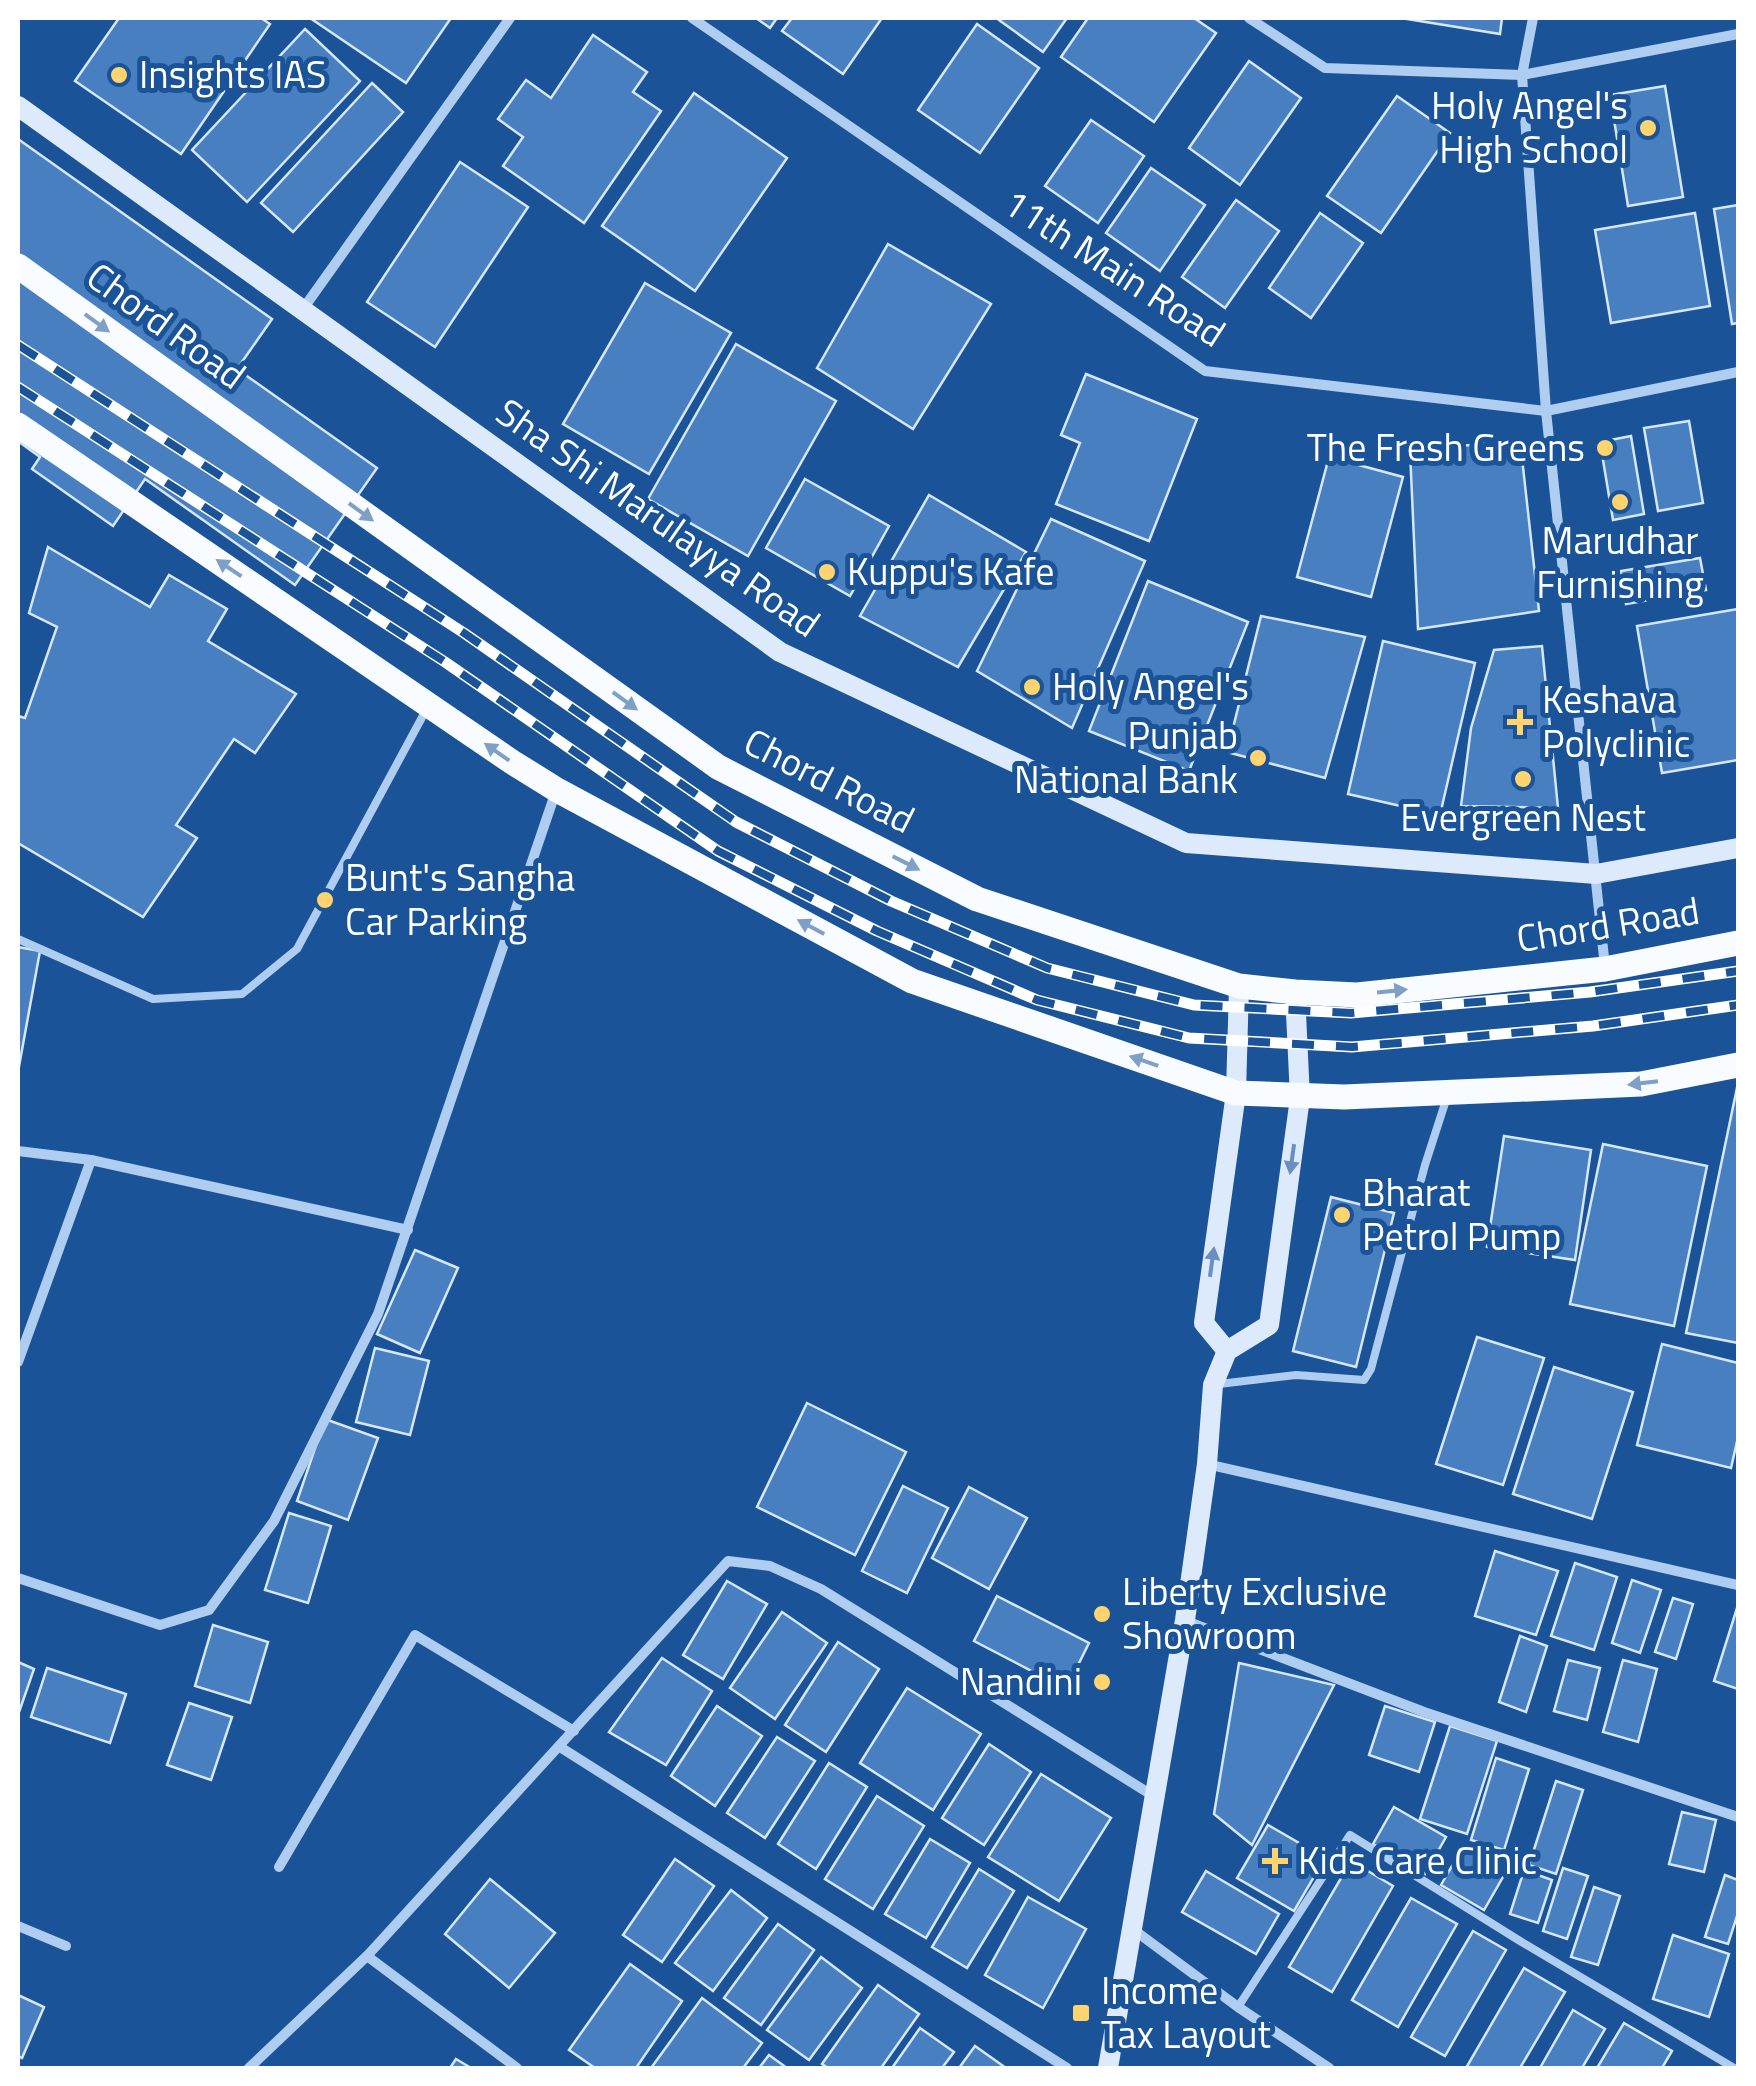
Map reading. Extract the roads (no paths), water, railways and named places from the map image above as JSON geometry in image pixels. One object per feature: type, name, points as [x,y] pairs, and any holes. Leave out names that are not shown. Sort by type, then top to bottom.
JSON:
[{"type":"main road","name":"Chord Road","points":[[18,266],[718,768],[977,899],[1238,986],[1295,992],[1357,995],[1605,969],[1738,942]]},
{"type":"main road","points":[[18,425],[557,790],[912,981],[1236,1093],[1300,1098],[1640,1084],[1738,1065]]},
{"type":"street","points":[[303,310],[510,18]]},
{"type":"street","name":"11th Main Road","points":[[692,18],[1205,371],[1546,411],[1738,372]]},
{"type":"street","points":[[1249,18],[1326,68],[1522,75],[1738,34]]},
{"type":"street","points":[[1533,18],[1522,75],[1546,411],[1605,969]]},
{"type":"street","name":"Sha Shi Marulayya Road","points":[[18,106],[780,652],[1186,843],[1596,874],[1738,848]]},
{"type":"street","points":[[18,1578],[160,1625],[209,1610],[274,1520],[378,1314],[557,790]]},
{"type":"street","points":[[1228,1350],[1204,1322],[1236,1093],[1238,986]]},
{"type":"street","points":[[1108,2068],[1185,1620],[1213,1385],[1228,1350],[1270,1325],[1300,1098],[1295,992]]},
{"type":"street","points":[[18,1151],[91,1160],[408,1230]]},
{"type":"street","points":[[18,1362],[91,1160]]},
{"type":"street","points":[[1206,1464],[1738,1586]]},
{"type":"street","points":[[249,2068],[366,1956],[728,1561],[770,1566],[820,1590],[1156,1798]]},
{"type":"street","points":[[1185,1620],[1424,1712],[1738,1817]]},
{"type":"street","points":[[279,1867],[415,1635],[574,1731]]},
{"type":"street","points":[[560,1747],[1067,2068]]},
{"type":"street","points":[[18,1926],[66,1946]]},
{"type":"street","points":[[1134,1930],[1238,2008],[1329,2068]]},
{"type":"street","points":[[366,1956],[517,2068]]},
{"type":"lane","points":[[18,939],[153,999],[242,994],[296,949],[429,704]]},
{"type":"lane","points":[[1213,1385],[1296,1374],[1364,1380],[1448,1093]]},
{"type":"lane","points":[[1238,2008],[1350,1835],[1520,1942],[1734,2068]]},
{"type":"railway","points":[[18,345],[464,633],[736,822],[891,901],[1047,968],[1194,1005],[1351,1013],[1590,992],[1738,971]]},
{"type":"railway","points":[[18,387],[445,662],[718,851],[877,931],[1037,1000],[1189,1038],[1352,1047],[1593,1026],[1738,1005]]},
{"type":"place","name":"Insights IAS","points":[[119,75]]},
{"type":"place","name":"Holy Angel's High School","points":[[1648,128]]},
{"type":"place","name":"The Fresh Greens","points":[[1605,448]]},
{"type":"place","name":"Marudhar Furnishing","points":[[1620,502]]},
{"type":"place","name":"Kuppu's Kafe","points":[[827,572]]},
{"type":"place","name":"Holy Angel's","points":[[1032,687]]},
{"type":"place","name":"Keshava Polyclinic","points":[[1520,722]]},
{"type":"place","name":"Punjab National Bank","points":[[1258,758]]},
{"type":"place","name":"Evergreen Nest","points":[[1523,779]]},
{"type":"place","name":"Bunt's Sangha Car Parking","points":[[325,900]]},
{"type":"place","name":"Bharat Petrol Pump","points":[[1342,1215]]},
{"type":"place","name":"Liberty Exclusive Showroom","points":[[1102,1614]]},
{"type":"place","name":"Nandini","points":[[1102,1682]]},
{"type":"place","name":"Kids Care Clinic","points":[[1275,1861]]},
{"type":"place","name":"Income Tax Layout","points":[[1081,2013]]}]
